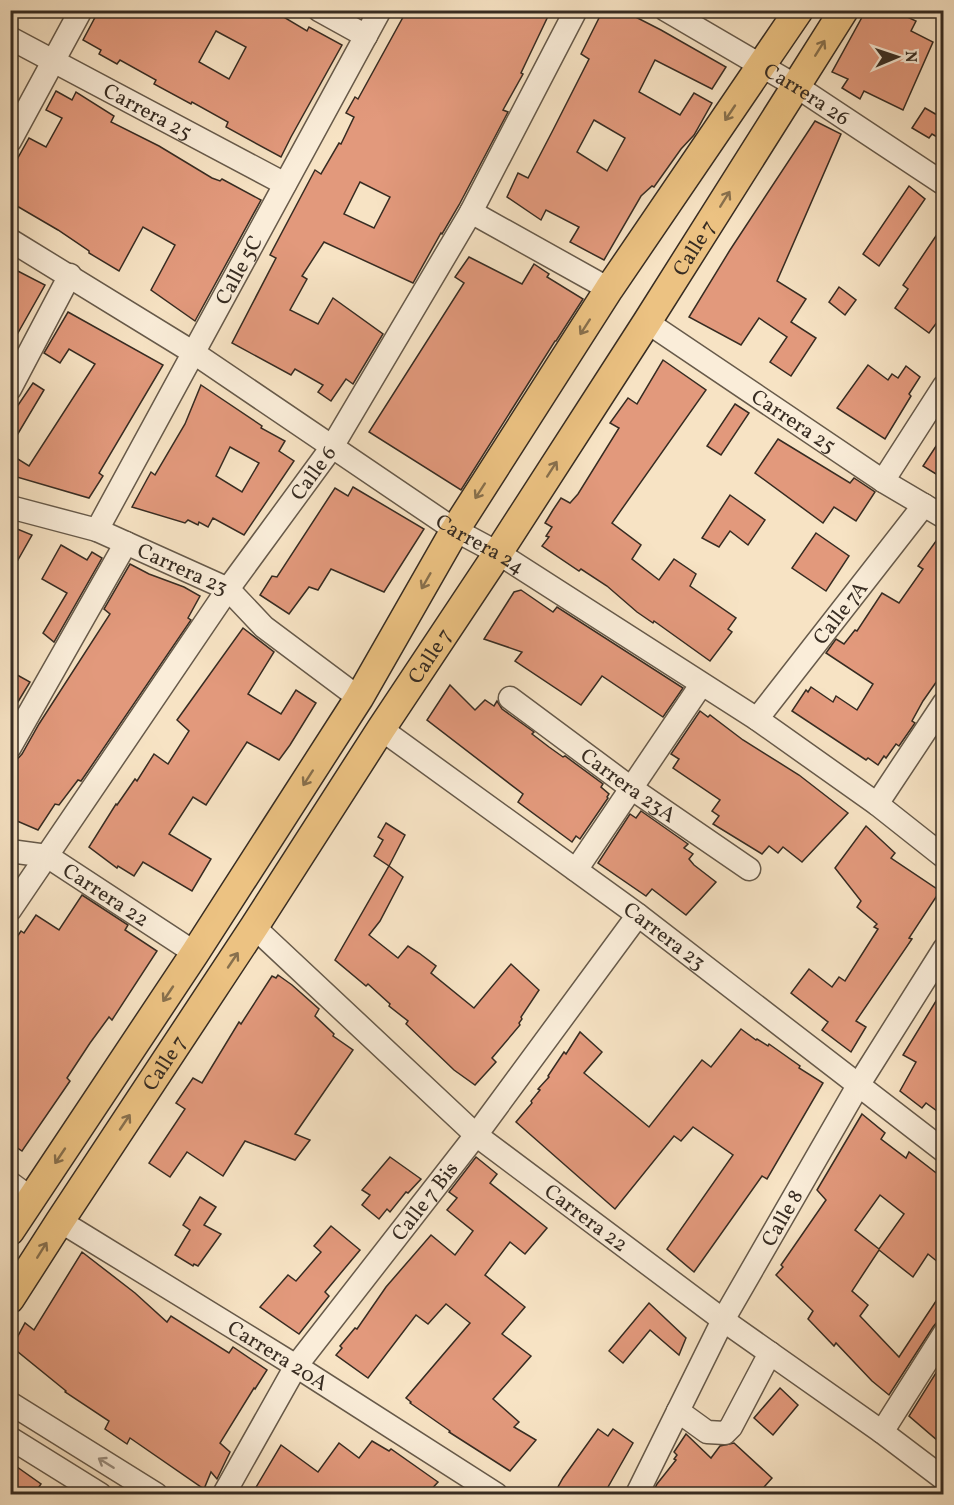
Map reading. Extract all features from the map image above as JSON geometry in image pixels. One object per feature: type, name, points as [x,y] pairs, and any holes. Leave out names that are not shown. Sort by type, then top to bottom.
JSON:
[{"type":"main road","name":"Calle 7","points":[[10,1231],[21,1191],[195,953],[359,698],[455,530],[609,289],[799,10]]},
{"type":"main road","name":"Calle 7","points":[[10,1299],[498,553],[844,10]]},
{"type":"street","points":[[10,141],[55,62],[81,10]]},
{"type":"street","points":[[319,10],[366,36]]},
{"type":"street","name":"Calle 5C","points":[[97,530],[380,10]]},
{"type":"street","name":"Calle 6","points":[[10,910],[228,588],[332,447],[471,212],[576,10]]},
{"type":"street","name":"Carrera 26","points":[[666,10],[763,65],[944,184]]},
{"type":"street","name":"Carrera 25","points":[[10,38],[285,184]]},
{"type":"street","points":[[471,212],[609,289]]},
{"type":"street","name":"Carrera 24","points":[[10,240],[194,353],[455,530],[498,553],[757,719],[878,804],[944,857]]},
{"type":"street","points":[[10,389],[70,275]]},
{"type":"street","name":"Carrera 25","points":[[647,322],[883,481],[944,517]]},
{"type":"street","points":[[883,481],[944,386]]},
{"type":"street","name":"Calle 7A","points":[[757,719],[924,505]]},
{"type":"street","name":"Carrera 23","points":[[10,507],[97,530],[228,588],[264,627],[359,698]]},
{"type":"street","points":[[10,747],[126,543]]},
{"type":"street","points":[[576,870],[701,685]]},
{"type":"street","name":"Carrera 23A","points":[[510,698],[631,788],[749,869]]},
{"type":"street","points":[[878,804],[944,703]]},
{"type":"street","name":"Carrera 23","points":[[381,729],[638,915],[944,1151]]},
{"type":"street","name":"Carrera 22","points":[[10,851],[47,856],[195,953]]},
{"type":"street","name":"Calle 7 Bis","points":[[224,1494],[296,1366],[476,1135],[638,915]]},
{"type":"street","name":"Carrera 22","points":[[254,927],[476,1135],[723,1320],[882,1432],[944,1479]]},
{"type":"street","name":"Calle 8","points":[[637,1494],[723,1320],[860,1084],[944,949]]},
{"type":"street","name":"Carrera 20A","points":[[60,1221],[296,1366],[496,1494]]},
{"type":"street","points":[[882,1432],[944,1334]]},
{"type":"street","points":[[678,1411],[706,1432],[725,1433],[731,1427],[770,1353]]},
{"type":"street","points":[[10,1403],[156,1494]]},
{"type":"street","points":[[10,1438],[100,1494]]},
{"type":"building","points":[[99,10],[272,10],[307,31],[309,27],[342,45],[281,157],[226,127],[228,122],[154,84],[156,80],[120,60],[117,64],[99,54],[101,50],[83,40]],"holes":[[[216,31],[246,47],[229,79],[199,62]]]},
{"type":"building","points":[[407,10],[551,10],[521,73],[523,74],[503,110],[508,112],[459,205],[413,283],[324,242],[302,276],[307,279],[290,310],[318,324],[333,298],[383,334],[353,384],[346,379],[331,401],[318,392],[323,385],[295,369],[291,375],[232,343],[276,258],[270,255],[315,170],[321,174],[339,143],[341,144],[354,117],[346,113],[355,97],[358,99]],"holes":[[[360,182],[390,197],[374,228],[344,214]]]},
{"type":"building","points":[[603,10],[622,10],[726,67],[712,89],[655,60],[639,92],[680,115],[694,93],[712,103],[694,135],[654,187],[652,186],[641,196],[604,260],[570,242],[579,227],[546,210],[541,220],[507,197],[518,173],[528,178],[553,130],[589,59],[581,54]],"holes":[[[594,120],[625,138],[607,171],[577,152]]]},
{"type":"building","points":[[866,10],[908,10],[905,16],[916,21],[911,31],[933,42],[903,110],[864,91],[860,99],[842,88],[848,79],[832,72]]},
{"type":"building","points":[[56,91],[72,100],[76,92],[114,116],[111,122],[159,146],[212,178],[220,181],[222,179],[261,200],[195,321],[151,290],[175,245],[143,227],[119,271],[58,230],[10,202],[10,172],[29,138],[46,147],[62,118],[46,110]]},
{"type":"building","points":[[925,108],[944,119],[944,141],[932,134],[929,138],[912,128]]},
{"type":"building","points":[[815,121],[841,134],[777,281],[806,299],[791,322],[816,338],[791,376],[770,362],[787,337],[759,318],[741,345],[689,317]]},
{"type":"building","points":[[909,186],[925,199],[879,266],[863,254]]},
{"type":"building","points":[[944,224],[944,313],[929,333],[895,308],[908,289],[903,285]]},
{"type":"building","points":[[469,257],[522,284],[534,264],[549,274],[547,277],[583,299],[461,490],[369,432],[464,283],[455,277]]},
{"type":"building","points":[[10,267],[45,285],[10,347]]},
{"type":"building","points":[[839,287],[856,300],[845,315],[829,302]]},
{"type":"building","points":[[68,312],[163,365],[99,473],[103,476],[89,498],[10,475],[10,454],[29,466],[95,364],[69,349],[60,363],[44,353]]},
{"type":"building","points":[[663,360],[706,390],[612,523],[641,545],[632,559],[659,580],[674,559],[696,574],[690,586],[736,618],[728,629],[732,632],[710,661],[654,621],[653,623],[637,612],[607,586],[581,569],[579,571],[542,546],[549,537],[546,536],[552,527],[545,523],[553,510],[561,498],[570,503],[578,494],[619,428],[610,423],[628,398],[637,404]]},
{"type":"building","points":[[868,365],[888,380],[892,374],[898,378],[906,366],[920,377],[885,439],[837,408]]},
{"type":"building","points":[[33,383],[44,390],[10,447],[10,417]]},
{"type":"building","points":[[201,385],[262,426],[261,428],[285,441],[279,451],[294,461],[244,535],[213,518],[208,527],[199,522],[198,525],[188,520],[185,523],[132,507],[151,472],[155,475],[185,424]],"holes":[[[230,447],[259,463],[242,492],[216,476]]]},
{"type":"building","points":[[735,404],[749,413],[721,455],[707,446]]},
{"type":"building","points":[[944,434],[944,479],[923,466]]},
{"type":"building","points":[[778,439],[850,483],[854,478],[875,492],[856,521],[834,507],[823,523],[755,473]]},
{"type":"building","points":[[353,487],[424,529],[384,592],[331,569],[318,590],[309,587],[289,614],[260,595],[272,576],[277,577],[335,488],[348,496]]},
{"type":"building","points":[[730,495],[765,520],[748,545],[730,531],[719,547],[702,538]]},
{"type":"building","points":[[10,526],[32,535],[10,574]]},
{"type":"building","points":[[944,530],[944,671],[923,701],[912,721],[915,723],[899,746],[896,744],[878,765],[868,758],[866,760],[792,711],[806,690],[808,692],[811,687],[833,702],[836,696],[857,710],[873,684],[826,653],[836,639],[844,644],[855,630],[857,631],[882,593],[899,603],[923,569],[918,566]]},
{"type":"building","points":[[816,533],[849,556],[826,591],[792,568]]},
{"type":"building","points":[[61,545],[87,560],[92,552],[102,558],[54,642],[43,633],[67,593],[42,579]]},
{"type":"building","points":[[130,564],[200,596],[188,618],[191,620],[88,771],[59,805],[55,804],[38,830],[10,818],[10,767],[22,754],[110,614],[104,609]]},
{"type":"building","points":[[521,590],[553,612],[557,607],[683,688],[663,717],[602,676],[581,705],[515,661],[522,652],[484,639],[514,592]]},
{"type":"building","points":[[243,628],[274,652],[248,694],[281,714],[296,690],[316,703],[279,760],[247,742],[206,805],[193,797],[169,834],[211,859],[192,891],[143,862],[134,876],[118,866],[117,868],[89,847],[116,804],[135,779],[137,781],[154,754],[168,764],[189,731],[177,720]]},
{"type":"building","points":[[10,671],[30,682],[10,715]]},
{"type":"building","points":[[450,685],[475,710],[485,700],[494,706],[497,701],[502,709],[534,732],[532,734],[603,784],[601,787],[609,794],[608,798],[580,839],[576,836],[572,842],[518,802],[523,794],[427,720]]},
{"type":"building","points":[[700,711],[708,717],[710,715],[743,740],[799,775],[848,813],[802,862],[783,847],[778,853],[769,846],[762,854],[713,824],[719,816],[712,811],[720,800],[673,768],[679,759],[671,754]]},
{"type":"building","points":[[641,811],[688,844],[684,848],[693,854],[689,859],[716,882],[686,915],[652,889],[646,896],[598,863],[630,814],[636,818]]},
{"type":"building","points":[[386,823],[405,835],[389,866],[374,856],[383,840],[378,837]]},
{"type":"building","points":[[866,826],[895,853],[891,858],[940,891],[909,938],[912,939],[856,1021],[866,1027],[851,1052],[822,1030],[828,1022],[791,993],[809,969],[832,987],[839,977],[845,981],[878,929],[874,927],[877,924],[857,907],[861,901],[835,868]]},
{"type":"building","points":[[389,866],[403,877],[380,921],[369,935],[398,958],[408,946],[419,953],[436,966],[431,973],[474,1008],[511,964],[539,990],[521,1017],[520,1025],[492,1058],[496,1062],[475,1085],[454,1070],[406,1024],[408,1021],[389,1006],[390,1004],[368,984],[366,986],[335,960]]},
{"type":"building","points":[[82,895],[128,925],[125,930],[157,951],[112,1020],[109,1017],[90,1043],[67,1078],[70,1081],[22,1151],[10,1143],[10,947],[21,931],[24,933],[36,915],[59,930]]},
{"type":"building","points":[[278,975],[319,1009],[315,1016],[334,1034],[333,1036],[353,1050],[295,1134],[310,1140],[295,1160],[245,1141],[223,1176],[187,1152],[170,1177],[149,1163],[185,1109],[176,1103],[193,1078],[202,1083],[239,1022],[241,1024],[272,976],[276,978]]},
{"type":"building","points":[[944,988],[944,1102],[937,1111],[926,1103],[922,1108],[900,1091],[916,1062],[903,1055]]},
{"type":"building","points":[[741,1029],[756,1040],[768,1046],[769,1044],[800,1066],[799,1068],[823,1083],[767,1179],[762,1176],[694,1272],[667,1249],[733,1155],[693,1127],[681,1141],[674,1136],[615,1209],[516,1122],[532,1103],[531,1101],[540,1090],[538,1089],[580,1032],[602,1052],[584,1073],[649,1127],[702,1060],[711,1067]]},
{"type":"building","points":[[862,1114],[885,1133],[881,1139],[906,1158],[909,1152],[944,1179],[944,1267],[928,1254],[913,1277],[879,1250],[852,1291],[868,1305],[860,1316],[899,1357],[944,1289],[944,1321],[937,1322],[933,1327],[889,1395],[872,1381],[836,1343],[834,1346],[808,1319],[813,1311],[776,1275],[826,1200],[817,1190]],"holes":[[[880,1195],[904,1214],[879,1249],[855,1230]]]},
{"type":"building","points":[[390,1157],[421,1179],[408,1193],[406,1192],[390,1212],[387,1209],[379,1219],[362,1205],[370,1195],[362,1190]]},
{"type":"building","points":[[476,1157],[497,1174],[490,1183],[547,1228],[525,1254],[510,1242],[485,1275],[525,1307],[502,1334],[531,1356],[493,1399],[519,1422],[514,1427],[536,1440],[510,1471],[449,1432],[406,1398],[470,1323],[446,1304],[428,1324],[416,1315],[368,1378],[336,1355],[342,1348],[340,1346],[355,1328],[357,1329],[386,1287],[431,1235],[455,1255],[473,1231],[447,1210],[457,1198],[449,1192]]},
{"type":"building","points":[[200,1197],[216,1207],[204,1225],[221,1234],[198,1266],[194,1264],[193,1266],[175,1255],[190,1230],[183,1225]]},
{"type":"building","points":[[331,1226],[360,1250],[325,1292],[329,1296],[299,1334],[260,1307],[288,1275],[296,1281],[321,1252],[314,1246]]},
{"type":"building","points":[[82,1252],[135,1293],[167,1322],[171,1316],[229,1353],[233,1347],[267,1370],[220,1443],[230,1452],[217,1479],[211,1472],[204,1489],[130,1438],[127,1444],[105,1429],[109,1421],[65,1392],[12,1347],[25,1323],[34,1330]]},
{"type":"building","points":[[649,1303],[686,1338],[679,1355],[650,1330],[623,1363],[609,1351]]},
{"type":"building","points":[[944,1360],[944,1446],[909,1416]]},
{"type":"building","points":[[780,1388],[798,1405],[773,1435],[754,1418]]},
{"type":"building","points":[[598,1429],[608,1436],[613,1429],[633,1443],[604,1494],[554,1494],[563,1478]]},
{"type":"building","points":[[686,1434],[711,1458],[720,1446],[734,1443],[772,1478],[758,1494],[652,1494],[676,1460],[674,1459],[677,1455],[674,1452]]},
{"type":"building","points":[[372,1441],[389,1451],[391,1449],[438,1482],[427,1494],[252,1494],[281,1445],[318,1472],[339,1443],[359,1458]]},
{"type":"building","points":[[10,1462],[41,1484],[34,1494],[10,1494]]}]
